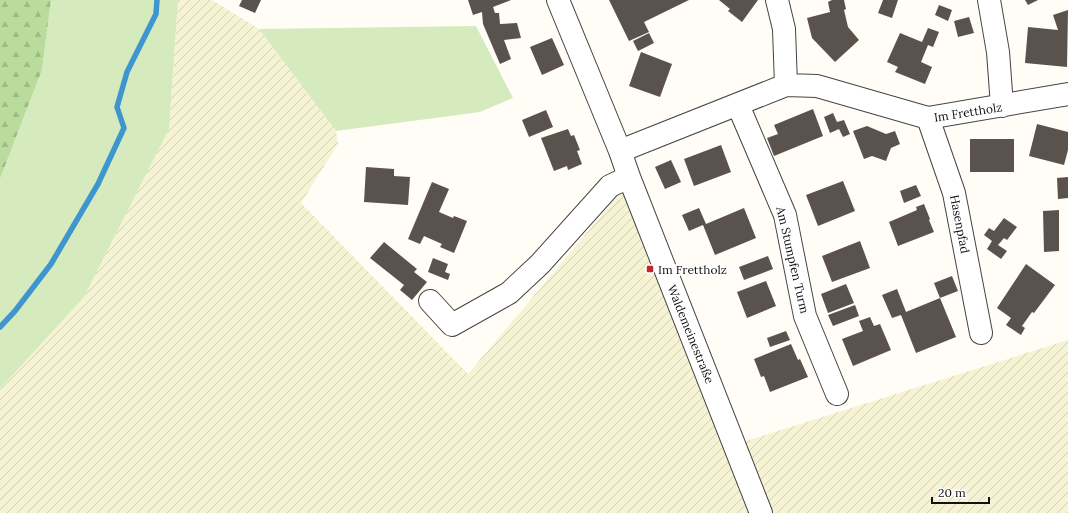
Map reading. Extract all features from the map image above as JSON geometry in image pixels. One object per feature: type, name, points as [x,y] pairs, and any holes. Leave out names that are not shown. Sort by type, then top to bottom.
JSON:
[{"type":"street","name":"Waldemeinestraße","points":[[558,0],[620,151],[761,513]]},
{"type":"street","points":[[777,0],[784,28],[786,85]]},
{"type":"street","points":[[989,0],[998,52],[1002,106]]},
{"type":"street","name":"Im Frettholz","points":[[620,151],[786,85],[817,86],[928,118],[1068,94]]},
{"type":"street","name":"Am Stumpfen Turm","points":[[738,105],[785,215],[805,316],[837,394]]},
{"type":"street","name":"Hasenpfad","points":[[928,118],[954,193],[981,333]]},
{"type":"street","points":[[430,301],[452,325],[509,293],[540,264],[610,186],[629,177]]},
{"type":"shaded area","points":[[178,0],[212,0],[259,29],[336,131],[338,144],[301,203],[468,374],[625,187],[755,513],[0,513],[0,389],[84,297],[169,129]]},
{"type":"shaded area","points":[[1068,340],[1068,513],[769,513],[740,443]]},
{"type":"green space","points":[[0,0],[51,0],[42,70],[0,179]]},
{"type":"green space","points":[[51,0],[178,0],[169,129],[84,297],[0,389],[0,179],[42,70]]},
{"type":"green space","points":[[476,26],[513,98],[480,112],[336,131],[259,29]]},
{"type":"building","points":[[242,0],[261,0],[255,13],[239,6]]},
{"type":"building","points":[[468,0],[511,0],[493,7],[495,13],[499,13],[500,24],[517,23],[521,38],[504,40],[511,59],[500,64],[483,24],[482,12],[473,15]]},
{"type":"building","points":[[609,0],[689,0],[644,22],[649,32],[629,41]]},
{"type":"building","points":[[719,0],[758,0],[742,22],[728,11],[730,9]]},
{"type":"building","points":[[832,0],[844,0],[846,9],[844,10],[848,27],[859,40],[835,62],[812,38],[807,18],[830,12],[828,2]]},
{"type":"building","points":[[883,0],[898,0],[892,18],[878,13]]},
{"type":"building","points":[[1025,0],[1038,0],[1028,5]]},
{"type":"building","points":[[939,5],[952,10],[948,21],[935,15]]},
{"type":"building","points":[[1068,10],[1067,67],[1025,63],[1028,27],[1058,30],[1053,15]]},
{"type":"building","points":[[969,17],[974,33],[958,37],[954,21]]},
{"type":"building","points":[[928,28],[939,32],[933,47],[928,45],[921,62],[932,67],[925,84],[895,72],[898,67],[887,62],[900,33],[922,42]]},
{"type":"building","points":[[649,33],[654,43],[638,51],[633,41]]},
{"type":"building","points":[[552,38],[564,65],[542,75],[530,47]]},
{"type":"building","points":[[641,52],[672,64],[660,97],[629,86]]},
{"type":"building","points":[[813,109],[823,136],[774,156],[767,138],[778,134],[774,125]]},
{"type":"building","points":[[546,110],[553,127],[529,137],[522,120]]},
{"type":"building","points":[[833,113],[837,122],[844,120],[850,134],[843,137],[839,129],[830,133],[824,117]]},
{"type":"building","points":[[1037,124],[1068,132],[1068,150],[1064,165],[1029,156]]},
{"type":"building","points":[[867,126],[886,134],[895,131],[900,144],[891,148],[886,161],[872,156],[864,159],[853,131]]},
{"type":"building","points":[[568,129],[571,136],[574,135],[580,150],[577,151],[582,164],[568,170],[567,166],[554,171],[541,138]]},
{"type":"building","points":[[970,139],[1014,139],[1014,172],[970,172]]},
{"type":"building","points":[[721,145],[731,172],[694,186],[684,159]]},
{"type":"building","points":[[671,160],[681,182],[665,189],[655,167]]},
{"type":"building","points":[[366,167],[394,169],[394,176],[410,177],[408,205],[364,202]]},
{"type":"building","points":[[1068,177],[1068,198],[1058,199],[1057,178]]},
{"type":"building","points":[[843,181],[855,211],[818,226],[806,195]]},
{"type":"building","points":[[432,182],[449,189],[439,212],[453,218],[454,216],[467,221],[454,253],[440,247],[442,244],[424,236],[420,244],[408,239]]},
{"type":"building","points":[[916,185],[921,196],[904,203],[900,191]]},
{"type":"building","points":[[924,204],[934,232],[898,246],[889,222],[917,210],[916,207]]},
{"type":"building","points":[[699,208],[706,224],[744,208],[756,238],[715,255],[703,225],[689,231],[682,215]]},
{"type":"building","points":[[1059,210],[1059,251],[1044,252],[1043,211]]},
{"type":"building","points":[[1004,218],[1017,227],[1007,240],[1004,238],[998,245],[1007,251],[1001,259],[987,249],[992,241],[984,235],[989,228],[994,231]]},
{"type":"building","points":[[860,241],[870,268],[832,282],[822,256]]},
{"type":"building","points":[[384,242],[417,269],[414,272],[427,282],[412,300],[400,290],[404,285],[370,258]]},
{"type":"building","points":[[768,256],[773,269],[744,280],[739,267]]},
{"type":"building","points":[[433,258],[448,264],[445,272],[450,274],[448,280],[428,272]]},
{"type":"building","points":[[1026,264],[1055,285],[1022,326],[1025,328],[1021,335],[1006,325],[1011,318],[997,308]]},
{"type":"building","points":[[952,276],[958,291],[940,298],[934,283]]},
{"type":"building","points":[[766,281],[776,306],[747,318],[737,292]]},
{"type":"building","points":[[846,284],[854,303],[828,313],[821,294]]},
{"type":"building","points":[[897,289],[906,312],[940,298],[956,337],[916,353],[901,315],[892,318],[882,295]]},
{"type":"building","points":[[855,305],[859,316],[833,326],[828,315]]},
{"type":"building","points":[[870,317],[874,326],[880,324],[891,350],[853,366],[842,339],[863,331],[859,321]]},
{"type":"building","points":[[786,331],[790,340],[770,347],[767,338]]},
{"type":"building","points":[[791,344],[808,377],[770,392],[764,376],[761,377],[754,359]]},
{"type":"waterway","points":[[0,327],[15,311],[51,264],[98,184],[124,128],[117,107],[127,72],[156,14],[157,0]]},
{"type":"place","name":"Im Frettholz","points":[[650,269]]}]
